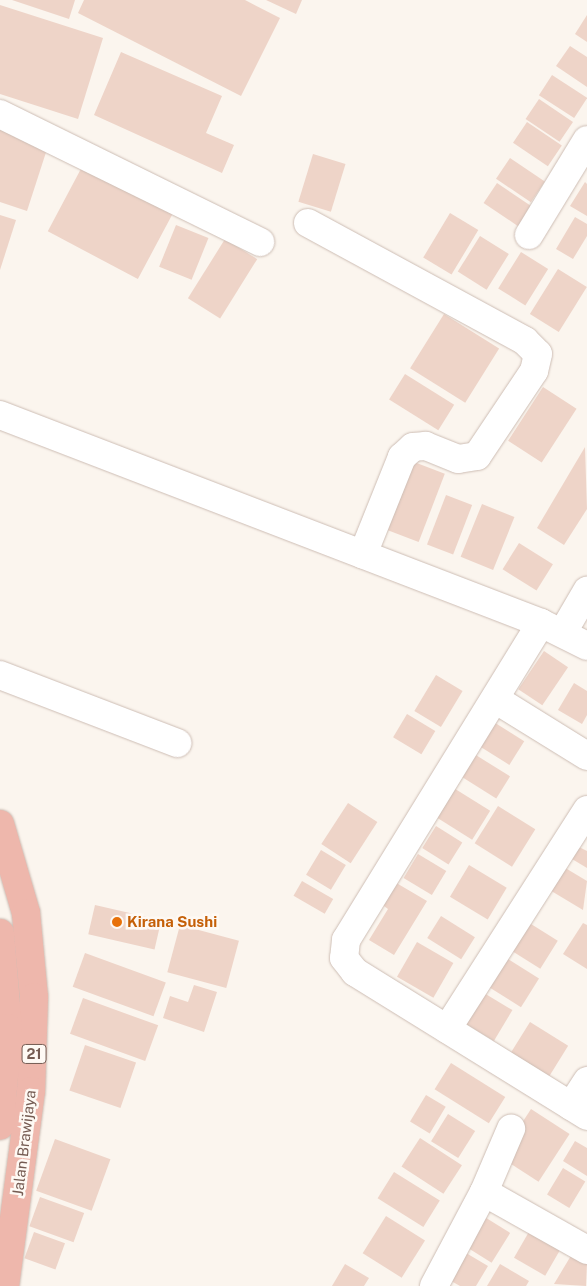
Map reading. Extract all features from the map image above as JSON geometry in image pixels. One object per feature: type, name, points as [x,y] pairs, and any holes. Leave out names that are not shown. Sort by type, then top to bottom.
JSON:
[{"type":"highway","name":"Jalan Brawijaya","points":[[0,824],[26,913],[34,996],[31,1091],[5,1286]]},
{"type":"highway","name":"Jalan Brawijaya","points":[[0,933],[8,1028],[0,1126]]},
{"type":"street","points":[[0,114],[260,242]]},
{"type":"street","points":[[529,235],[587,140]]},
{"type":"street","points":[[308,223],[525,340],[538,354],[534,371],[477,456],[458,459],[426,446],[413,447],[402,457],[363,554]]},
{"type":"street","points":[[0,415],[552,627],[587,646]]},
{"type":"street","points":[[587,591],[552,627],[494,699],[346,940],[344,958],[356,972],[579,1111],[587,1080]]},
{"type":"street","points":[[0,675],[177,743]]},
{"type":"street","points":[[494,699],[587,756]]},
{"type":"street","points":[[447,1029],[587,810]]},
{"type":"street","points":[[434,1286],[484,1192],[511,1129]]},
{"type":"street","points":[[484,1192],[587,1250]]},
{"type":"building","points":[[12,0],[75,0],[69,19]]},
{"type":"building","points":[[84,0],[245,0],[280,18],[241,96],[78,13]]},
{"type":"building","points":[[266,0],[302,0],[296,14]]},
{"type":"building","points":[[0,5],[103,38],[78,119],[0,94]]},
{"type":"building","points":[[587,15],[587,42],[575,34]]},
{"type":"building","points":[[570,46],[587,57],[587,87],[556,66]]},
{"type":"building","points":[[121,52],[222,96],[206,133],[234,145],[222,173],[94,115]]},
{"type":"building","points":[[552,75],[587,98],[574,118],[539,95]]},
{"type":"building","points":[[539,99],[573,122],[560,142],[526,119]]},
{"type":"building","points":[[527,122],[562,145],[548,166],[513,143]]},
{"type":"building","points":[[0,127],[49,143],[27,211],[0,202]]},
{"type":"building","points":[[313,154],[346,164],[331,212],[298,202]]},
{"type":"building","points":[[510,158],[545,181],[531,202],[496,179]]},
{"type":"building","points":[[83,165],[173,213],[138,279],[48,231]]},
{"type":"building","points":[[585,182],[587,184],[587,216],[570,206]]},
{"type":"building","points":[[497,183],[532,206],[518,226],[484,203]]},
{"type":"building","points":[[450,213],[478,230],[452,275],[423,258]]},
{"type":"building","points":[[0,215],[16,220],[0,270]]},
{"type":"building","points":[[575,217],[587,224],[587,236],[573,259],[556,249]]},
{"type":"building","points":[[176,225],[208,238],[192,280],[159,267]]},
{"type":"building","points":[[480,236],[509,254],[487,290],[458,272]]},
{"type":"building","points":[[225,239],[257,259],[220,319],[188,298]]},
{"type":"building","points":[[521,252],[548,269],[525,305],[498,288]]},
{"type":"building","points":[[558,269],[587,287],[559,332],[530,314]]},
{"type":"building","points":[[444,314],[499,348],[465,403],[410,368]]},
{"type":"building","points":[[405,374],[454,405],[438,430],[389,399]]},
{"type":"building","points":[[543,387],[577,409],[542,462],[508,441]]},
{"type":"building","points":[[585,447],[587,509],[564,545],[537,528]]},
{"type":"building","points":[[414,462],[445,474],[419,542],[388,530]]},
{"type":"building","points":[[446,495],[472,505],[453,555],[427,544]]},
{"type":"building","points":[[482,504],[514,517],[493,570],[461,557]]},
{"type":"building","points":[[519,543],[553,564],[536,590],[503,569]]},
{"type":"building","points":[[544,651],[568,667],[542,705],[518,689]]},
{"type":"building","points":[[436,675],[463,691],[441,727],[414,711]]},
{"type":"building","points":[[574,683],[587,691],[587,715],[582,724],[558,710]]},
{"type":"building","points":[[407,714],[435,731],[421,754],[393,737]]},
{"type":"building","points":[[492,721],[524,741],[509,765],[477,745]]},
{"type":"building","points":[[471,752],[510,776],[496,798],[457,774]]},
{"type":"building","points":[[452,787],[490,811],[472,840],[434,816]]},
{"type":"building","points":[[348,803],[377,822],[351,863],[321,844]]},
{"type":"building","points":[[498,806],[535,829],[512,867],[475,843]]},
{"type":"building","points":[[436,826],[462,842],[449,864],[422,848]]},
{"type":"building","points":[[579,847],[587,851],[587,868],[572,859]]},
{"type":"building","points":[[321,850],[346,865],[331,890],[306,875]]},
{"type":"building","points":[[418,854],[446,871],[432,895],[404,878]]},
{"type":"building","points":[[469,865],[507,888],[488,919],[450,897]]},
{"type":"building","points":[[562,866],[587,881],[583,910],[548,889]]},
{"type":"building","points":[[302,881],[333,899],[325,914],[294,896]]},
{"type":"building","points":[[393,881],[427,901],[394,955],[369,940],[388,909],[380,903]]},
{"type":"building","points":[[95,905],[161,920],[155,950],[88,934]]},
{"type":"building","points":[[441,916],[475,937],[461,959],[427,938]]},
{"type":"building","points":[[523,919],[558,941],[540,969],[506,947]]},
{"type":"building","points":[[583,923],[587,925],[587,969],[563,954]]},
{"type":"building","points":[[180,925],[239,941],[226,988],[167,972]]},
{"type":"building","points":[[417,942],[453,963],[433,998],[397,977]]},
{"type":"building","points":[[85,953],[166,982],[154,1016],[73,987]]},
{"type":"building","points":[[500,954],[539,978],[521,1007],[482,983]]},
{"type":"building","points":[[194,985],[217,992],[204,1032],[163,1018],[170,996],[188,1002]]},
{"type":"building","points":[[479,990],[512,1010],[494,1041],[460,1021]]},
{"type":"building","points":[[83,998],[158,1025],[145,1061],[70,1034]]},
{"type":"building","points":[[530,1022],[568,1046],[549,1076],[511,1053]]},
{"type":"building","points":[[85,1045],[136,1063],[120,1108],[69,1090]]},
{"type":"building","points":[[451,1063],[505,1097],[489,1123],[435,1089]]},
{"type":"building","points":[[426,1095],[446,1107],[430,1133],[410,1122]]},
{"type":"building","points":[[531,1109],[570,1134],[539,1182],[500,1157]]},
{"type":"building","points":[[448,1114],[475,1131],[458,1158],[431,1141]]},
{"type":"building","points":[[420,1138],[462,1165],[443,1194],[401,1167]]},
{"type":"building","points":[[55,1139],[110,1159],[92,1211],[36,1191]]},
{"type":"building","points":[[575,1141],[587,1148],[587,1176],[563,1161]]},
{"type":"building","points":[[563,1168],[585,1181],[569,1208],[547,1195]]},
{"type":"building","points":[[394,1172],[440,1201],[423,1227],[378,1198]]},
{"type":"building","points":[[40,1197],[84,1213],[74,1242],[29,1226]]},
{"type":"building","points":[[386,1216],[425,1240],[402,1278],[363,1253]]},
{"type":"building","points":[[483,1216],[510,1233],[492,1263],[464,1246]]},
{"type":"building","points":[[530,1230],[561,1248],[545,1276],[514,1258]]},
{"type":"building","points":[[34,1232],[65,1243],[55,1270],[24,1258]]},
{"type":"building","points":[[461,1250],[488,1266],[476,1286],[460,1286],[444,1277]]},
{"type":"building","points":[[572,1254],[587,1263],[586,1286],[554,1284]]},
{"type":"building","points":[[345,1264],[369,1278],[364,1286],[332,1286]]},
{"type":"building","points":[[500,1264],[529,1281],[526,1286],[487,1286]]},
{"type":"place","name":"Kirana Sushi","points":[[117,922]]}]
